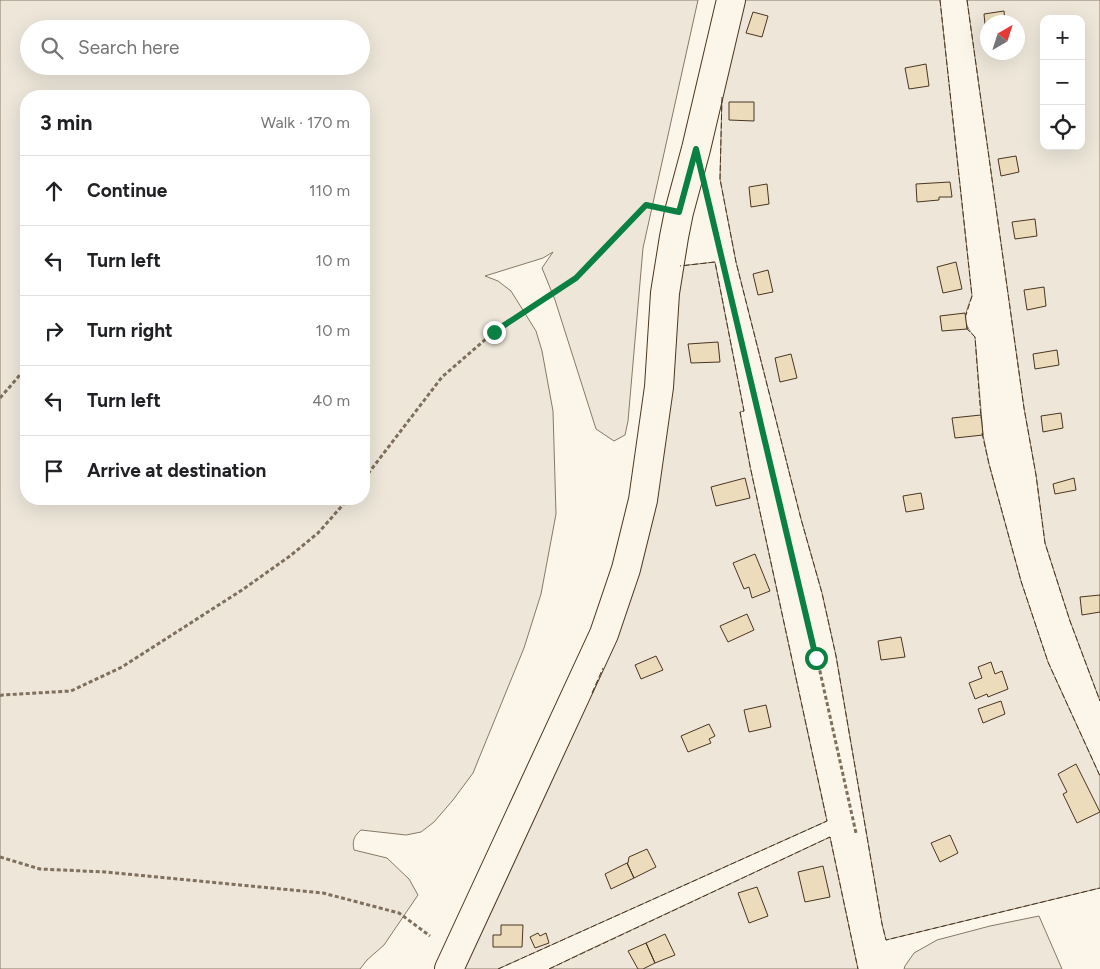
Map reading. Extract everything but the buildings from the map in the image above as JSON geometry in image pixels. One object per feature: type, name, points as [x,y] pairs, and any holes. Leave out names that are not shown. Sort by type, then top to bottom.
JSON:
[{"type":"street","points":[[452,960],[604,634],[626,568],[647,472],[659,387],[665,293],[674,237],[731,0]]},
{"type":"path","points":[[370,470],[442,377],[494,332],[576,278],[646,205],[679,212]]},
{"type":"path","points":[[710,206],[856,834]]},
{"type":"path","points":[[0,398],[20,375]]},
{"type":"path","points":[[0,696],[71,691],[122,667],[242,590],[290,556],[318,533],[343,505]]},
{"type":"path","points":[[0,857],[40,869],[105,872],[323,893],[399,914],[434,940],[452,960]]},
{"type":"shaded area","points":[[0,0],[698,0],[643,248],[628,421],[625,435],[614,441],[596,429],[555,300],[542,268],[553,252],[543,258],[485,276],[498,281],[511,291],[536,331],[542,351],[553,411],[556,514],[541,594],[524,648],[473,773],[434,822],[421,832],[406,835],[361,830],[354,839],[354,850],[387,858],[409,879],[418,895],[384,945],[360,969],[0,969]]},
{"type":"shaded area","points":[[745,0],[940,0],[972,296],[966,313],[966,322],[975,337],[983,435],[1021,581],[1048,662],[1100,776],[1100,888],[886,940],[836,656],[822,593],[801,519],[736,262],[720,179],[722,93]]},
{"type":"shaded area","points":[[967,0],[1100,0],[1100,701],[1070,621],[1045,543],[1036,475],[1024,408]]},
{"type":"shaded area","points":[[715,262],[744,411],[740,412],[750,466],[827,821],[498,969],[460,969],[543,791],[600,676],[629,603],[679,266]]},
{"type":"shaded area","points":[[830,837],[858,969],[549,969],[582,953]]},
{"type":"shaded area","points":[[1039,916],[1062,969],[904,969],[914,953],[937,940]]},
{"type":"fence","points":[[940,0],[972,296],[966,315]]},
{"type":"fence","points":[[967,0],[1024,408],[1036,475],[1045,543],[1070,621],[1100,701]]},
{"type":"fence","points":[[722,97],[720,179],[736,262],[801,519],[822,593],[836,656],[886,940],[1100,888]]},
{"type":"fence","points":[[498,969],[827,821],[750,466],[740,412],[744,411],[715,262],[680,266]]},
{"type":"fence","points":[[967,327],[975,337],[981,418]]},
{"type":"fence","points":[[982,433],[1021,581],[1048,662],[1100,776]]},
{"type":"fence","points":[[592,693],[603,668]]},
{"type":"fence","points":[[549,969],[830,837],[858,969]]},
{"type":"route","points":[[494,332],[576,278],[646,205],[679,212],[696,149],[816,658]]}]
